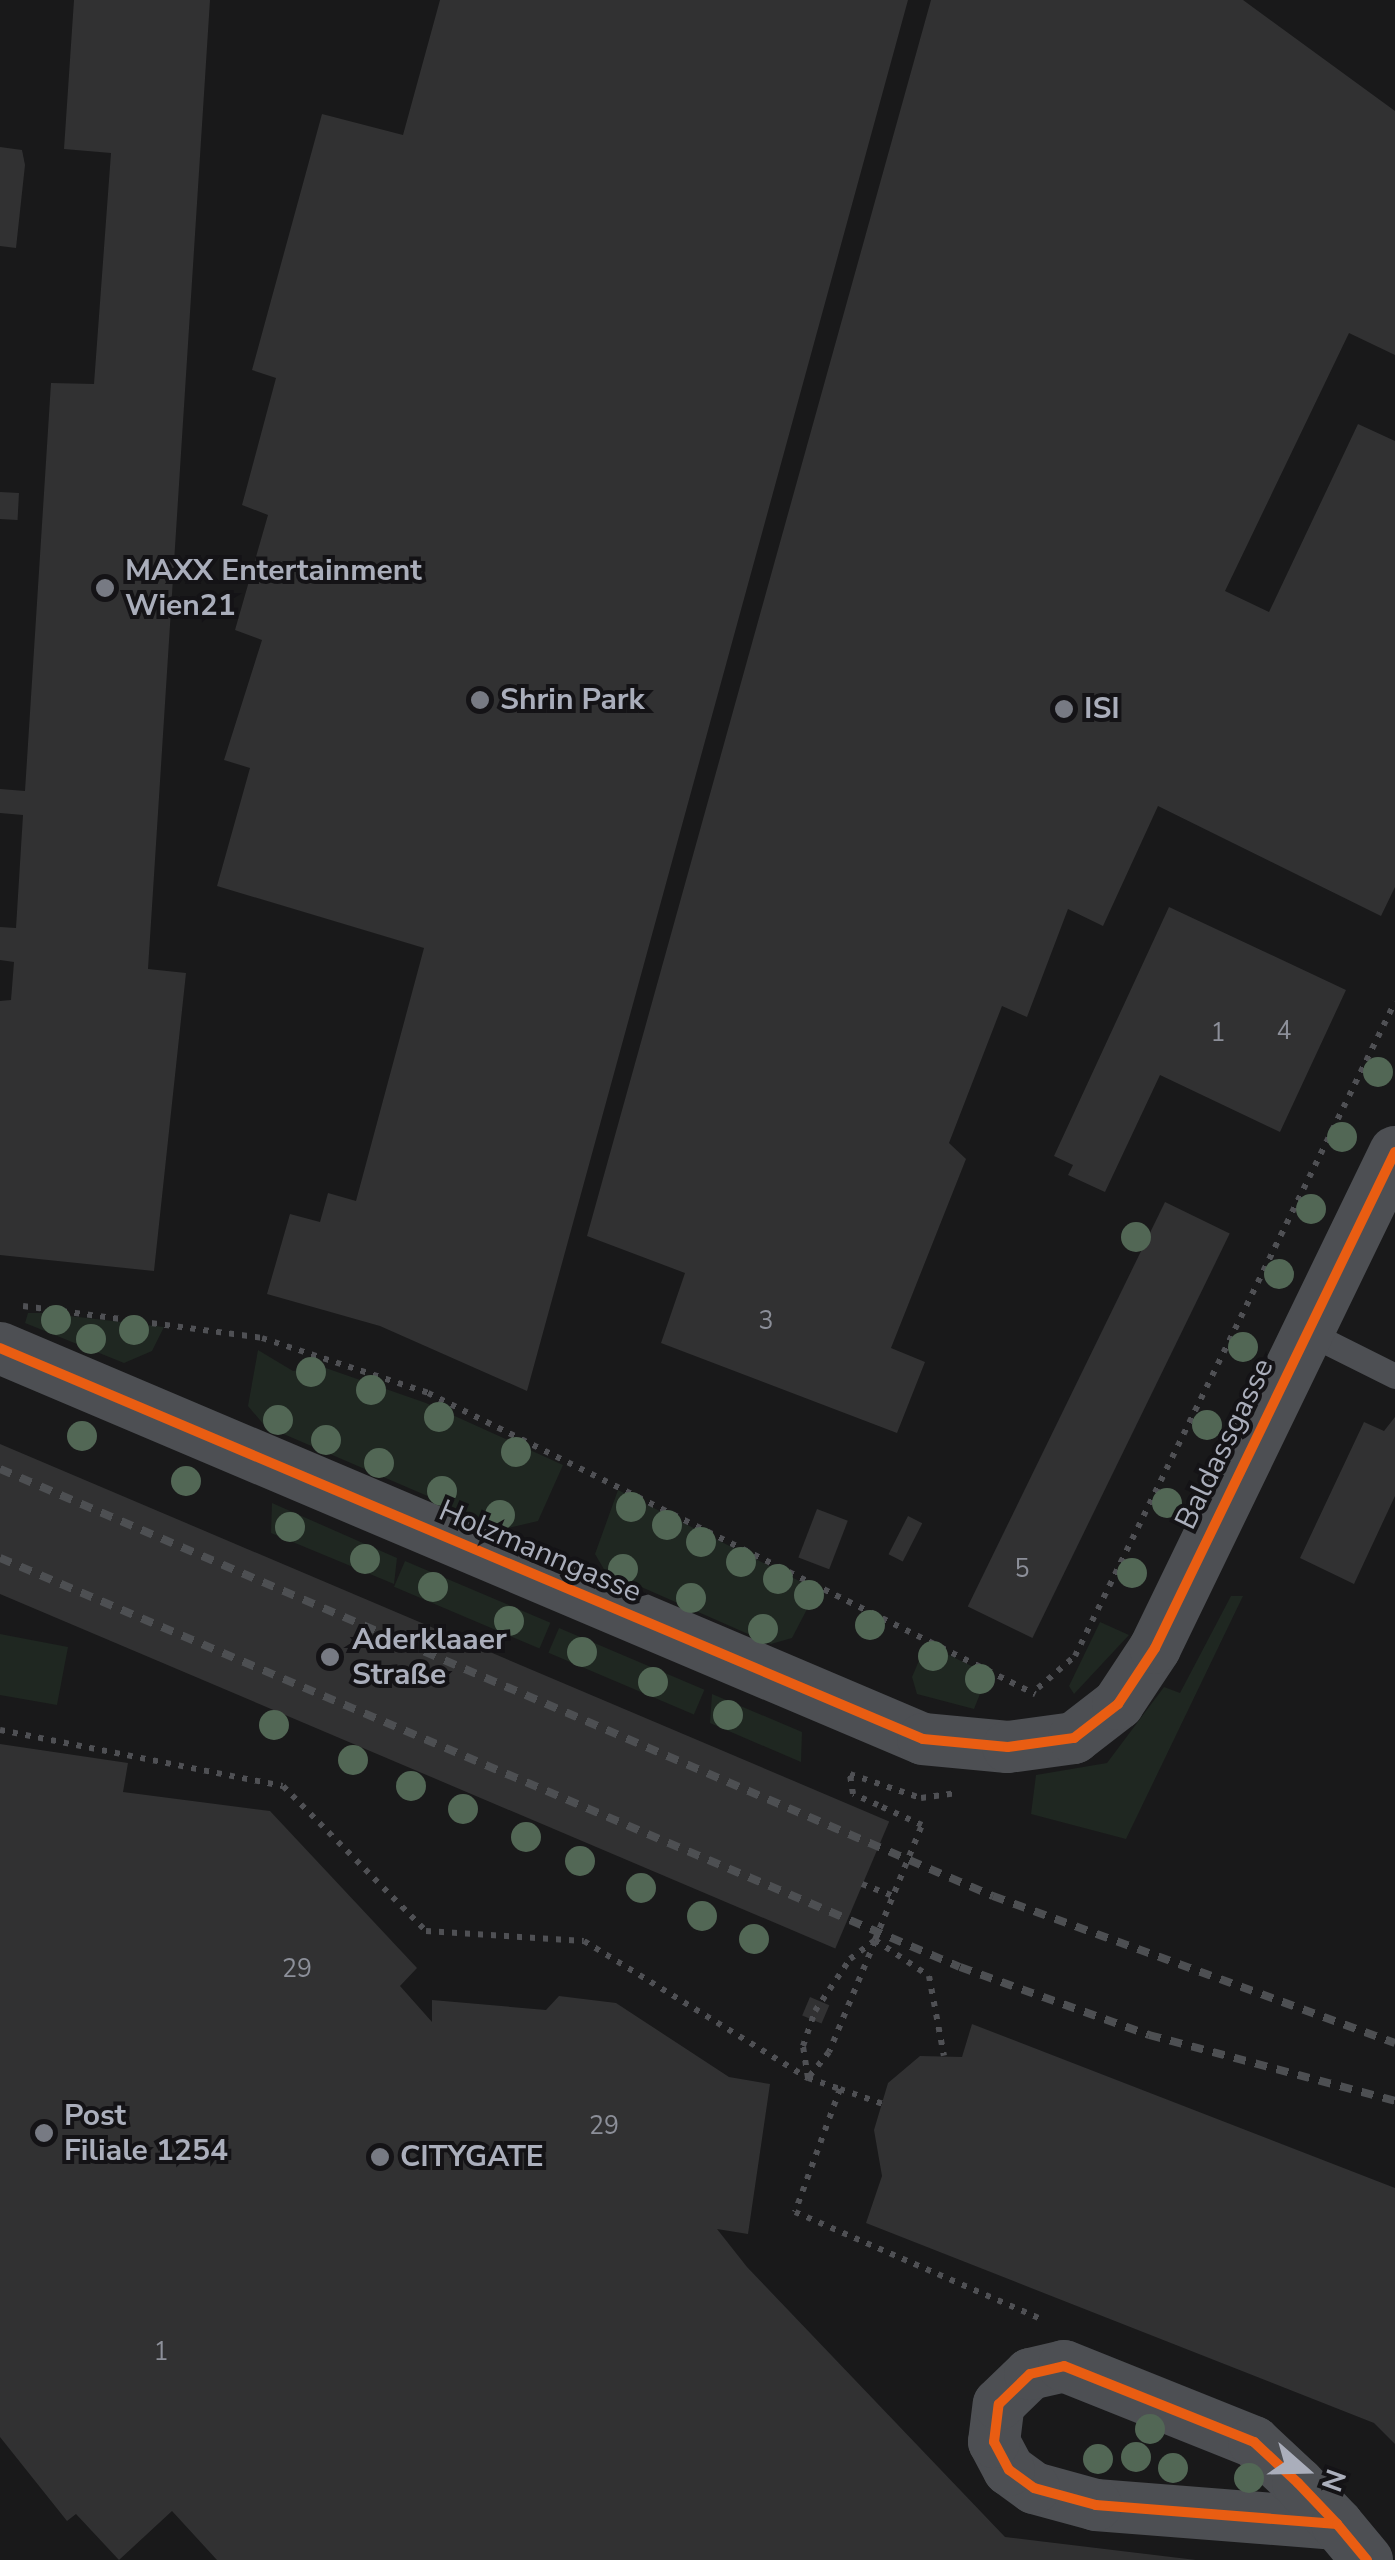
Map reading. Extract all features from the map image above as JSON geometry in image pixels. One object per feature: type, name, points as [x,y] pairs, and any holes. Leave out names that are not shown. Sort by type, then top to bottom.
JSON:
[{"type":"street","name":"Baldassgasse","points":[[1074,1738],[1118,1704],[1155,1648],[1395,1152]]},
{"type":"street","name":"Holzmanngasse","points":[[7,1330],[923,1739],[1008,1747],[1074,1738]]},
{"type":"street","points":[[1064,2366],[1254,2442],[1352,2542],[1096,2505],[1034,2488],[1008,2470],[994,2442],[999,2404],[1030,2374],[1064,2366]]},
{"type":"lane","points":[[1307,1332],[1395,1376]]},
{"type":"path","points":[[808,2078],[866,1965],[922,1825],[853,1794],[850,1774],[949,1800],[1008,1747],[1038,1688],[1075,1656],[1395,1002]]},
{"type":"path","points":[[7,1330],[30,1301],[210,1327],[428,1393],[1038,1688]]},
{"type":"path","points":[[0,1730],[283,1786],[426,1931],[584,1941],[808,2078],[882,2104]]},
{"type":"path","points":[[862,1884],[893,1896]]},
{"type":"path","points":[[808,2078],[803,2046],[815,2011],[850,1959],[875,1940]]},
{"type":"path","points":[[875,1940],[929,1976],[944,2056]]},
{"type":"path","points":[[840,2089],[795,2212],[1065,2330]]},
{"type":"shaded area","points":[[28,1313],[164,1327],[152,1351],[124,1363],[25,1323]]},
{"type":"shaded area","points":[[258,1350],[293,1371],[320,1366],[426,1403],[563,1465],[538,1521],[504,1529],[265,1426],[248,1406]]},
{"type":"shaded area","points":[[618,1490],[817,1590],[792,1638],[771,1644],[605,1571],[595,1554]]},
{"type":"shaded area","points":[[272,1503],[397,1558],[394,1584],[271,1533]]},
{"type":"shaded area","points":[[405,1561],[550,1623],[539,1649],[394,1587]]},
{"type":"shaded area","points":[[1231,1596],[1243,1596],[1126,1839],[1031,1814],[1036,1775],[1107,1763],[1164,1687],[1180,1693]]},
{"type":"shaded area","points":[[1100,1622],[1129,1635],[1074,1694],[1069,1686]]},
{"type":"shaded area","points":[[559,1628],[704,1690],[694,1715],[548,1653]]},
{"type":"shaded area","points":[[0,1634],[68,1647],[57,1705],[0,1695]]},
{"type":"shaded area","points":[[926,1644],[988,1674],[974,1709],[917,1694],[912,1677]]},
{"type":"shaded area","points":[[712,1694],[802,1732],[801,1762],[710,1723]]},
{"type":"building","name":"MAXX Entertainment Wien21","points":[[74,0],[210,0],[148,969],[186,973],[154,1271],[0,1255],[0,1001],[11,1000],[14,962],[0,960],[0,927],[16,928],[23,815],[0,813],[0,789],[25,791],[51,383],[94,384],[111,153],[64,149]]},
{"type":"building","name":"Shrin Park","points":[[440,0],[908,0],[527,1391],[380,1326],[267,1294],[290,1214],[320,1222],[328,1193],[356,1201],[424,948],[217,886],[250,768],[224,760],[262,640],[235,630],[268,515],[242,505],[276,378],[252,370],[322,114],[403,135]]},
{"type":"building","name":"ISI","points":[[931,0],[1243,0],[1395,111],[1395,355],[1349,333],[1225,591],[1269,612],[1358,424],[1395,441],[1395,887],[1381,916],[1158,806],[1103,926],[1068,909],[1027,1017],[1002,1006],[949,1143],[966,1159],[891,1348],[925,1362],[897,1433],[661,1343],[685,1273],[587,1236]]},
{"type":"building","points":[[0,147],[22,150],[25,165],[16,248],[0,246]]},
{"type":"building","points":[[0,492],[19,493],[18,520],[0,519]]},
{"type":"building","points":[[1169,907],[1346,990],[1280,1132],[1160,1075],[1105,1192],[1068,1175],[1073,1165],[1054,1156]]},
{"type":"building","points":[[1165,1202],[1230,1234],[1032,1638],[968,1606]]},
{"type":"building","points":[[1395,1417],[1395,1496],[1354,1584],[1300,1558],[1364,1422],[1384,1431]]},
{"type":"building","points":[[0,1444],[889,1821],[835,1948],[0,1594]]},
{"type":"building","points":[[817,1509],[848,1521],[829,1569],[798,1558]]},
{"type":"building","points":[[908,1516],[922,1523],[903,1562],[888,1554]]},
{"type":"building","name":"CITYGATE","points":[[0,1744],[128,1763],[123,1792],[270,1811],[417,1968],[400,1986],[432,2022],[432,2000],[546,2010],[559,1996],[616,2003],[729,2077],[770,2084],[748,2234],[717,2229],[747,2267],[1005,2537],[1196,2560],[217,2560],[172,2511],[119,2560],[76,2514],[67,2521],[0,2437]]},
{"type":"building","points":[[810,1997],[829,2005],[822,2024],[802,2015]]},
{"type":"building","points":[[972,2024],[1395,2188],[1395,2444],[1374,2423],[866,2223],[882,2176],[874,2130],[888,2083],[920,2056],[962,2057]]},
{"type":"railway","points":[[0,1469],[993,1896],[1395,2043]]},
{"type":"railway","points":[[0,1558],[960,1967],[1149,2035],[1395,2101]]},
{"type":"cycle path","points":[[0,1348],[923,1739],[1008,1747],[1074,1738],[1118,1704],[1155,1648],[1395,1152]]},
{"type":"cycle path","points":[[1337,2524],[1096,2505],[1034,2488],[1009,2470],[994,2442],[999,2404],[1030,2374],[1064,2366],[1254,2442],[1298,2483],[1337,2524],[1367,2560]]},
{"type":"place","name":"MAXX Entertainment Wien21","points":[[105,588]]},
{"type":"place","name":"Shrin Park","points":[[480,700]]},
{"type":"place","name":"ISI","points":[[1064,709]]},
{"type":"place","name":"Aderklaaer Straße","points":[[330,1657]]},
{"type":"place","name":"Post Filiale 1254","points":[[44,2133]]},
{"type":"place","name":"CITYGATE","points":[[380,2157]]}]
